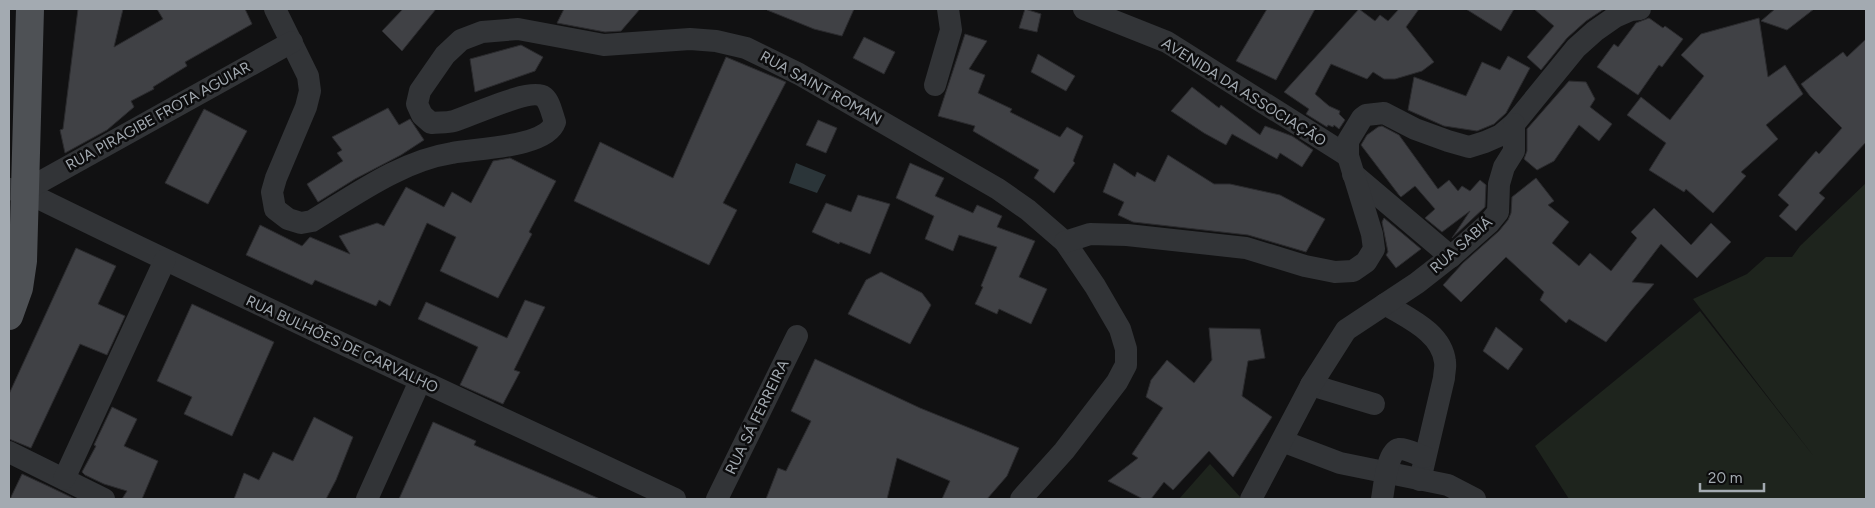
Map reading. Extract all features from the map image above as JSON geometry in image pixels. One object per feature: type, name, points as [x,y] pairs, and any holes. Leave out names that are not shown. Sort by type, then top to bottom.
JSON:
[{"type":"main road","points":[[9,316],[19,288],[23,261],[16,190],[30,9]]},
{"type":"street","points":[[275,9],[292,42]]},
{"type":"street","points":[[935,85],[951,30],[948,9]]},
{"type":"street","name":"AVENIDA DA ASSOCIAÇÃO","points":[[1084,9],[1167,42],[1350,165],[1451,257]]},
{"type":"street","points":[[1065,242],[1090,234],[1127,235],[1246,248],[1306,266],[1335,272],[1352,271],[1366,262],[1374,250],[1372,234],[1350,165],[1348,141],[1362,118],[1366,115],[1384,113],[1415,129],[1448,141],[1469,147],[1485,142],[1501,135],[1514,124],[1576,48],[1589,36],[1615,17],[1630,10],[1640,9]]},
{"type":"street","name":"RUA SAINT ROMAN","points":[[292,42],[308,76],[310,91],[306,106],[272,192],[275,208],[288,219],[301,223],[312,221],[387,177],[419,162],[450,153],[529,141],[551,129],[555,122],[550,107],[544,97],[534,93],[452,121],[431,122],[422,115],[417,104],[420,91],[444,55],[461,40],[482,32],[518,29],[604,45],[690,40],[716,41],[746,48],[807,78],[998,189],[1028,210],[1065,242],[1095,286],[1120,330],[1126,349],[1126,365],[1106,398],[1064,451],[1021,499]]},
{"type":"street","name":"RUA PIRAGIBE FROTA AGUIAR","points":[[16,190],[292,42]]},
{"type":"street","name":"RUA SABIÁ","points":[[1311,385],[1346,330],[1451,257],[1498,212],[1498,184],[1504,167],[1514,151],[1514,124]]},
{"type":"street","name":"RUA BULHÕES DE CARVALHO","points":[[16,190],[675,499]]},
{"type":"street","points":[[64,479],[165,260]]},
{"type":"street","points":[[1385,304],[1428,331],[1438,344],[1445,361],[1444,378],[1420,480]]},
{"type":"street","name":"RUA SÁ FERREIRA","points":[[717,499],[797,336]]},
{"type":"street","points":[[367,499],[420,381]]},
{"type":"street","points":[[1251,499],[1311,385],[1374,404]]},
{"type":"street","points":[[1282,441],[1340,463],[1448,485],[1475,499]]},
{"type":"street","points":[[1382,499],[1389,458],[1396,450],[1400,449],[1425,457]]},
{"type":"street","points":[[9,452],[104,499]]},
{"type":"shaded area","points":[[796,163],[826,175],[817,193],[789,183]]},
{"type":"shaded area","points":[[1866,183],[1866,499],[1569,499],[1535,446],[1700,311],[1815,458],[1693,299],[1747,274],[1766,257],[1792,257],[1800,246]]},
{"type":"shaded area","points":[[1210,464],[1242,499],[1179,499]]},
{"type":"building","points":[[78,9],[123,9],[114,47],[163,19],[157,9],[245,9],[252,24],[185,62],[187,66],[153,87],[154,89],[131,101],[134,107],[107,130],[65,153],[60,130],[63,129]]},
{"type":"building","points":[[403,9],[436,9],[402,51],[382,31]]},
{"type":"building","points":[[564,9],[640,9],[621,31],[605,32],[557,23]]},
{"type":"building","points":[[768,9],[854,9],[842,36],[814,29]]},
{"type":"building","points":[[1025,9],[1041,14],[1037,32],[1019,28]]},
{"type":"building","points":[[1267,9],[1315,9],[1276,80],[1236,61]]},
{"type":"building","points":[[1359,9],[1375,21],[1380,15],[1388,21],[1399,9],[1419,9],[1406,27],[1434,62],[1422,71],[1395,79],[1384,79],[1373,72],[1367,79],[1331,64],[1315,94],[1329,106],[1340,111],[1339,114],[1345,120],[1339,129],[1334,125],[1333,127],[1328,125],[1327,127],[1306,114],[1309,109],[1284,92]]},
{"type":"building","points":[[1466,9],[1514,9],[1501,31]]},
{"type":"building","points":[[1534,9],[1604,9],[1586,21],[1567,38],[1541,70],[1527,57],[1554,26]]},
{"type":"building","points":[[1775,9],[1814,9],[1787,30],[1761,21]]},
{"type":"building","points":[[1649,18],[1663,28],[1665,26],[1683,39],[1662,67],[1659,65],[1638,95],[1597,67],[1614,44],[1618,47],[1636,23]]},
{"type":"building","points":[[1759,18],[1768,77],[1785,65],[1803,94],[1766,125],[1778,139],[1741,172],[1746,176],[1713,213],[1686,189],[1684,192],[1649,170],[1666,143],[1627,115],[1641,97],[1670,120],[1704,76],[1681,55],[1701,34]]},
{"type":"building","points":[[965,34],[987,41],[969,69],[985,75],[978,93],[1012,109],[1010,112],[1060,137],[1067,127],[1083,136],[1073,161],[1075,163],[1054,193],[1034,178],[1039,170],[973,131],[975,126],[938,116]]},
{"type":"building","points":[[864,37],[895,52],[884,74],[853,58]]},
{"type":"building","points":[[1866,39],[1866,142],[1819,193],[1825,198],[1796,231],[1779,216],[1789,205],[1778,195],[1816,151],[1819,154],[1842,128],[1810,96],[1801,84],[1843,52],[1847,57]]},
{"type":"building","points":[[521,45],[543,57],[535,71],[475,92],[470,59]]},
{"type":"building","points":[[1038,54],[1075,76],[1066,91],[1031,72]]},
{"type":"building","points":[[1508,56],[1530,68],[1506,113],[1494,124],[1477,131],[1444,126],[1408,110],[1414,77],[1466,96],[1482,62],[1500,70]]},
{"type":"building","points":[[726,57],[786,82],[723,203],[737,210],[709,265],[574,201],[600,142],[673,178]]},
{"type":"building","points":[[1569,81],[1586,82],[1595,99],[1590,107],[1612,124],[1599,141],[1579,125],[1554,161],[1537,170],[1524,159],[1527,151],[1527,129]]},
{"type":"building","points":[[1192,87],[1219,108],[1221,105],[1260,135],[1265,126],[1292,136],[1313,150],[1302,167],[1280,153],[1277,159],[1232,134],[1226,145],[1171,111]]},
{"type":"building","points":[[388,108],[399,125],[410,119],[424,140],[318,202],[307,184],[343,161],[337,153],[342,150],[332,137]]},
{"type":"building","points":[[204,109],[247,131],[208,204],[165,183]]},
{"type":"building","points":[[818,120],[837,128],[826,153],[806,145]]},
{"type":"building","points":[[1382,126],[1399,135],[1438,189],[1449,180],[1458,191],[1462,186],[1470,191],[1480,180],[1486,185],[1485,207],[1452,238],[1470,211],[1442,232],[1425,218],[1435,209],[1415,186],[1401,197],[1361,145],[1367,135]]},
{"type":"building","points":[[1168,155],[1214,184],[1230,184],[1280,195],[1325,219],[1306,252],[1248,235],[1133,222],[1118,215],[1124,202],[1103,192],[1114,163],[1135,177],[1137,172],[1155,182]]},
{"type":"building","points":[[510,158],[556,181],[529,232],[532,234],[498,298],[440,271],[456,237],[427,223],[390,306],[379,300],[376,306],[315,280],[312,285],[246,255],[260,225],[302,246],[310,237],[350,254],[339,236],[377,223],[384,226],[406,187],[444,207],[452,192],[471,203],[493,161]]},
{"type":"building","points":[[910,163],[944,178],[935,196],[973,213],[977,205],[1002,216],[997,227],[1035,241],[1019,277],[1047,289],[1031,324],[999,309],[997,314],[975,304],[997,247],[959,235],[953,251],[925,239],[934,216],[896,198]]},
{"type":"building","points":[[1536,178],[1554,201],[1548,205],[1569,222],[1552,243],[1579,266],[1590,253],[1611,271],[1637,238],[1631,232],[1654,208],[1691,245],[1711,223],[1731,242],[1697,278],[1661,244],[1632,282],[1654,284],[1606,342],[1569,319],[1566,323],[1540,300],[1544,292],[1506,257],[1461,302],[1443,285],[1463,263],[1499,231],[1511,213],[1512,197]]},
{"type":"building","points":[[858,195],[890,204],[870,254],[840,242],[839,244],[812,232],[826,203],[851,212]]},
{"type":"building","points":[[1384,218],[1421,249],[1396,268],[1386,255],[1388,252],[1382,222]]},
{"type":"building","points":[[76,248],[116,266],[98,304],[125,316],[107,355],[80,344],[31,448],[9,439],[9,394]]},
{"type":"building","points":[[881,272],[922,293],[931,305],[910,344],[848,314],[866,280]]},
{"type":"building","points":[[525,300],[545,307],[514,370],[520,372],[503,404],[460,385],[478,347],[418,319],[426,302],[507,338]]},
{"type":"building","points":[[192,304],[274,342],[232,436],[184,414],[192,397],[157,381]]},
{"type":"building","points":[[1496,327],[1523,349],[1508,370],[1483,351]]},
{"type":"building","points":[[1209,328],[1260,329],[1265,358],[1248,361],[1242,396],[1272,417],[1233,477],[1209,451],[1173,490],[1164,482],[1151,499],[1143,499],[1108,481],[1138,458],[1132,454],[1163,408],[1146,397],[1151,380],[1167,360],[1194,383],[1212,360]]},
{"type":"building","points":[[815,359],[920,408],[1019,448],[1007,476],[987,499],[942,499],[950,481],[897,458],[887,499],[766,499],[778,468],[786,471],[811,421],[791,411]]},
{"type":"building","points":[[112,407],[137,419],[124,446],[158,461],[142,499],[122,499],[127,491],[104,484],[82,472],[96,446],[94,445]]},
{"type":"building","points":[[314,417],[353,437],[336,480],[326,499],[234,499],[244,473],[259,480],[273,452],[293,461]]},
{"type":"building","points":[[433,422],[476,441],[474,445],[600,499],[399,499]]},
{"type":"building","points":[[22,474],[48,486],[75,499],[10,499]]}]
